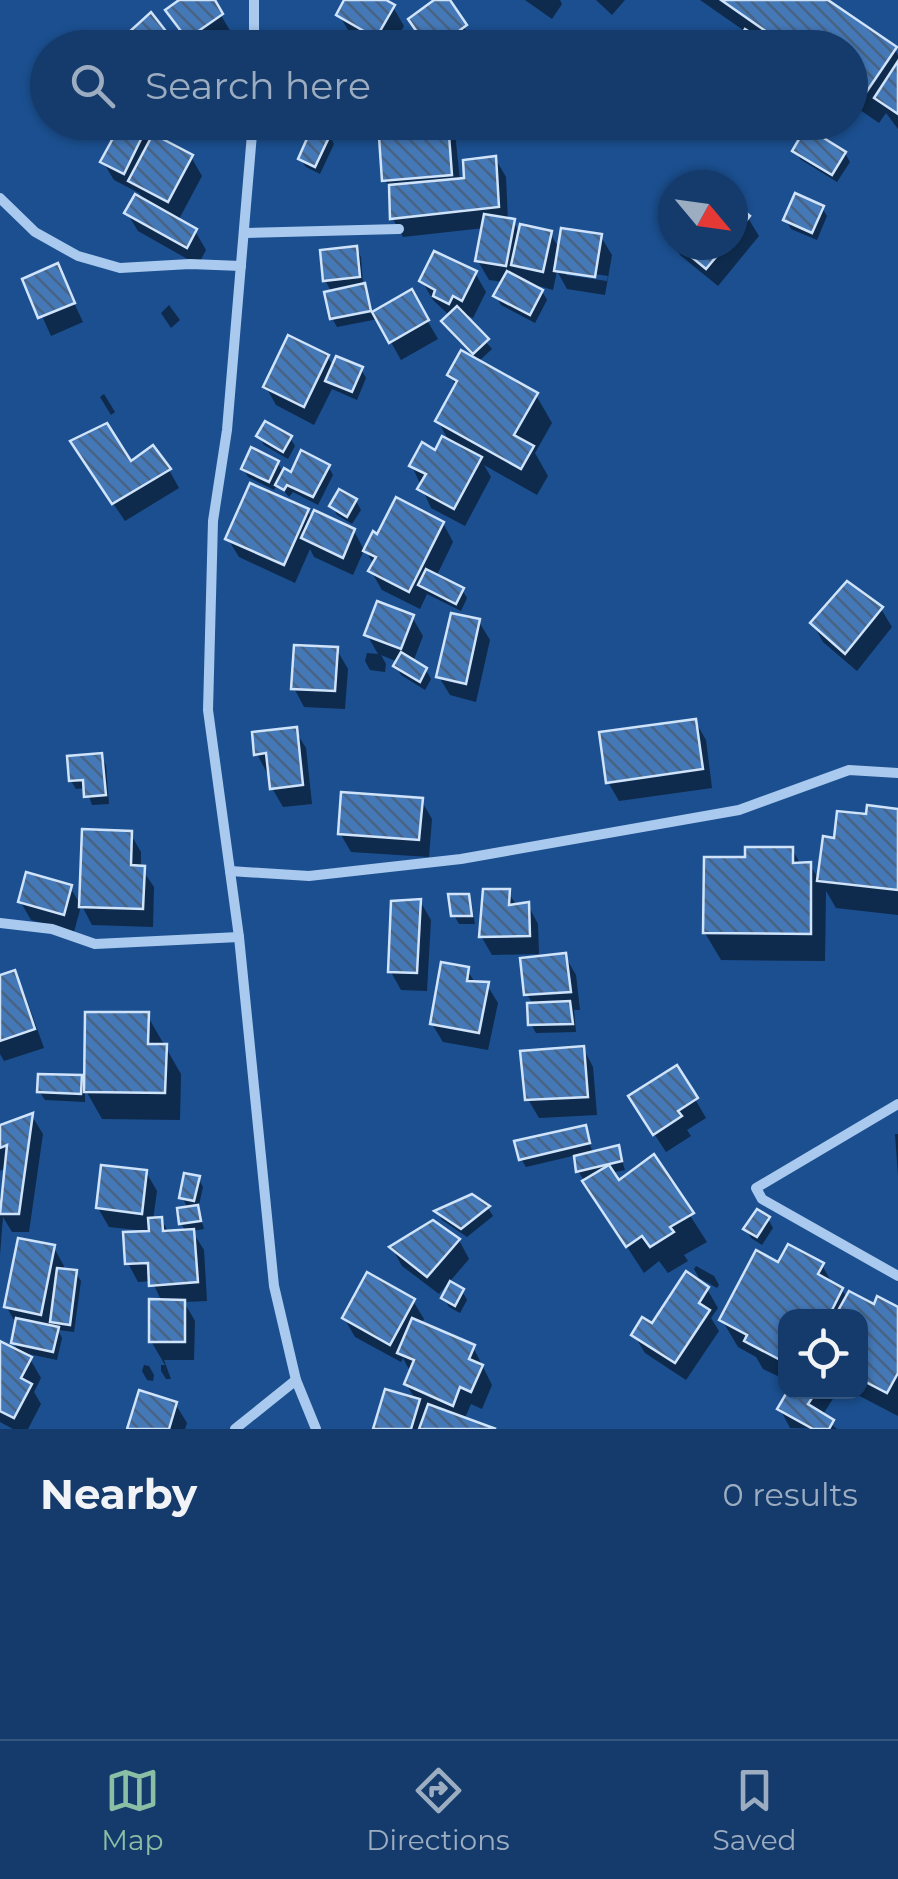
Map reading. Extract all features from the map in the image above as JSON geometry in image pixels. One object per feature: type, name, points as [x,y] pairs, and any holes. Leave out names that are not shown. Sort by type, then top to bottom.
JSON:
[{"type":"street","points":[[254,0],[254,30]]},
{"type":"street","points":[[252,140],[227,430],[213,521],[208,710],[239,937],[274,1286],[296,1380],[316,1429]]},
{"type":"street","points":[[0,198],[35,232],[78,256],[120,268],[242,266]]},
{"type":"street","points":[[245,233],[399,229]]},
{"type":"street","points":[[230,872],[309,876],[461,859],[738,810],[849,770],[898,773]]},
{"type":"street","points":[[0,923],[52,929],[95,944],[239,937]]},
{"type":"street","points":[[898,1104],[756,1188],[762,1198],[898,1276]]},
{"type":"street","points":[[235,1429],[296,1380]]},
{"type":"building","points":[[179,0],[215,0],[223,14],[200,30],[180,30],[165,10]]},
{"type":"building","points":[[344,0],[386,0],[395,5],[381,30],[362,30],[336,15]]},
{"type":"building","points":[[434,0],[450,0],[467,25],[460,30],[416,30],[408,19]]},
{"type":"building","points":[[721,0],[828,0],[897,47],[868,90],[868,30],[764,30]]},
{"type":"building","points":[[151,12],[165,30],[131,30]]},
{"type":"building","points":[[898,61],[898,114],[874,98]]},
{"type":"building","points":[[112,140],[141,140],[124,174],[100,162]]},
{"type":"building","points":[[150,140],[164,140],[193,155],[168,202],[128,181]]},
{"type":"building","points":[[306,140],[328,140],[315,167],[298,159]]},
{"type":"building","points":[[379,140],[449,140],[452,175],[382,181]]},
{"type":"building","points":[[798,140],[827,140],[846,152],[832,175],[792,151]]},
{"type":"building","points":[[496,156],[499,207],[390,219],[389,185],[464,178],[463,160]]},
{"type":"building","points":[[795,193],[824,206],[812,233],[783,220]]},
{"type":"building","points":[[135,194],[197,229],[187,248],[124,213]]},
{"type":"building","points":[[484,214],[515,219],[506,266],[475,261]]},
{"type":"building","points":[[520,224],[552,231],[543,272],[511,265]]},
{"type":"building","points":[[561,228],[602,234],[595,277],[554,271]]},
{"type":"building","points":[[357,246],[360,277],[323,281],[320,250]]},
{"type":"building","points":[[434,251],[477,271],[462,301],[453,296],[449,304],[433,296],[435,290],[419,281]]},
{"type":"building","points":[[695,260],[714,260],[706,269]]},
{"type":"building","points":[[58,263],[75,303],[38,318],[22,279]]},
{"type":"building","points":[[507,271],[543,290],[530,315],[493,296]]},
{"type":"building","points":[[365,283],[371,311],[330,319],[324,292]]},
{"type":"building","points":[[412,289],[429,320],[389,343],[372,312]]},
{"type":"building","points":[[457,306],[489,339],[473,354],[441,321]]},
{"type":"building","points":[[288,335],[329,355],[304,407],[263,387]]},
{"type":"building","points":[[461,350],[538,393],[514,435],[534,446],[521,469],[435,421],[457,381],[447,375]]},
{"type":"building","points":[[336,356],[363,367],[352,392],[325,381]]},
{"type":"building","points":[[265,421],[292,436],[283,452],[256,436]]},
{"type":"building","points":[[107,423],[131,461],[153,445],[171,469],[112,504],[70,441]]},
{"type":"building","points":[[442,436],[482,457],[454,509],[417,489],[426,474],[409,466],[422,442],[435,450]]},
{"type":"building","points":[[251,447],[279,461],[269,482],[241,469]]},
{"type":"building","points":[[301,450],[330,465],[313,497],[287,485],[284,490],[275,485],[284,468],[291,472]]},
{"type":"building","points":[[250,483],[309,509],[284,565],[225,539]]},
{"type":"building","points":[[339,489],[357,499],[347,517],[329,506]]},
{"type":"building","points":[[396,497],[444,522],[409,592],[368,571],[376,557],[363,551],[373,531],[377,534]]},
{"type":"building","points":[[314,510],[355,529],[343,558],[301,538]]},
{"type":"building","points":[[426,569],[464,588],[456,604],[418,585]]},
{"type":"building","points":[[847,581],[883,607],[845,654],[810,623]]},
{"type":"building","points":[[377,601],[414,615],[401,649],[364,635]]},
{"type":"building","points":[[451,613],[480,619],[466,684],[436,677]]},
{"type":"building","points":[[294,645],[338,647],[335,691],[291,689]]},
{"type":"building","points":[[401,652],[427,668],[420,682],[393,666]]},
{"type":"building","points":[[696,719],[703,769],[606,783],[599,732]]},
{"type":"building","points":[[297,727],[303,785],[270,789],[266,753],[254,755],[252,732]]},
{"type":"building","points":[[102,753],[106,795],[84,797],[83,780],[69,781],[67,756]]},
{"type":"building","points":[[341,792],[423,798],[419,840],[338,834]]},
{"type":"building","points":[[867,805],[898,809],[898,890],[817,881],[823,836],[834,838],[837,811],[866,814]]},
{"type":"building","points":[[82,829],[132,831],[131,865],[145,866],[143,909],[79,907]]},
{"type":"building","points":[[745,847],[793,847],[793,863],[811,862],[811,934],[703,933],[704,857],[745,857]]},
{"type":"building","points":[[26,872],[72,885],[64,915],[18,902]]},
{"type":"building","points":[[483,889],[510,889],[509,905],[529,902],[530,936],[479,937]]},
{"type":"building","points":[[448,894],[469,894],[472,916],[451,916]]},
{"type":"building","points":[[421,899],[417,973],[388,972],[391,901]]},
{"type":"building","points":[[566,953],[571,992],[524,995],[520,958]]},
{"type":"building","points":[[441,962],[469,967],[467,981],[489,982],[479,1033],[430,1024]]},
{"type":"building","points":[[15,970],[35,1029],[0,1041],[0,975]]},
{"type":"building","points":[[570,1001],[573,1024],[528,1025],[527,1003]]},
{"type":"building","points":[[85,1012],[149,1012],[148,1044],[167,1044],[165,1093],[84,1092]]},
{"type":"building","points":[[584,1046],[588,1097],[525,1100],[520,1051]]},
{"type":"building","points":[[677,1065],[698,1098],[678,1111],[682,1116],[653,1135],[628,1096]]},
{"type":"building","points":[[38,1074],[82,1075],[81,1094],[37,1092]]},
{"type":"building","points":[[33,1113],[19,1214],[0,1214],[7,1145],[0,1148],[0,1125]]},
{"type":"building","points":[[586,1125],[590,1143],[519,1160],[514,1141]]},
{"type":"building","points":[[619,1145],[622,1161],[576,1172],[574,1156]]},
{"type":"building","points":[[654,1154],[694,1213],[670,1227],[674,1232],[650,1247],[642,1236],[626,1247],[582,1181],[609,1165],[619,1180]]},
{"type":"building","points":[[101,1165],[147,1170],[142,1214],[96,1208]]},
{"type":"building","points":[[184,1173],[200,1176],[194,1201],[179,1198]]},
{"type":"building","points":[[472,1194],[490,1206],[461,1229],[434,1211]]},
{"type":"building","points":[[198,1205],[201,1221],[179,1224],[177,1208]]},
{"type":"building","points":[[757,1209],[770,1217],[757,1237],[743,1229]]},
{"type":"building","points":[[162,1217],[163,1231],[194,1229],[198,1282],[149,1286],[148,1263],[125,1264],[123,1232],[149,1231],[148,1218]]},
{"type":"building","points":[[433,1220],[460,1239],[427,1277],[389,1247]]},
{"type":"building","points":[[18,1238],[55,1245],[41,1315],[4,1307]]},
{"type":"building","points":[[788,1244],[824,1263],[818,1274],[843,1288],[832,1309],[778,1309],[778,1359],[744,1341],[747,1335],[719,1320],[756,1250],[778,1262]]},
{"type":"building","points":[[57,1268],[77,1270],[70,1325],[50,1322]]},
{"type":"building","points":[[686,1271],[709,1287],[699,1303],[710,1310],[675,1363],[631,1335],[642,1317],[652,1323]]},
{"type":"building","points":[[367,1272],[415,1299],[390,1345],[342,1318]]},
{"type":"building","points":[[450,1281],[464,1289],[455,1306],[441,1298]]},
{"type":"building","points":[[849,1291],[874,1304],[877,1296],[898,1307],[898,1373],[887,1393],[868,1383],[868,1309],[839,1309]]},
{"type":"building","points":[[149,1299],[185,1300],[185,1342],[149,1342]]},
{"type":"building","points":[[16,1318],[59,1327],[53,1352],[11,1343]]},
{"type":"building","points":[[412,1318],[475,1345],[469,1359],[483,1365],[471,1392],[460,1387],[453,1406],[404,1384],[414,1360],[397,1353]]},
{"type":"building","points":[[0,1341],[32,1357],[21,1378],[32,1384],[14,1418],[0,1411]]},
{"type":"building","points":[[385,1389],[420,1399],[411,1429],[373,1429]]},
{"type":"building","points":[[139,1390],[177,1402],[169,1429],[127,1429]]},
{"type":"building","points":[[783,1399],[811,1399],[808,1404],[834,1420],[829,1429],[813,1429],[777,1409]]},
{"type":"building","points":[[428,1404],[496,1429],[419,1429]]}]
